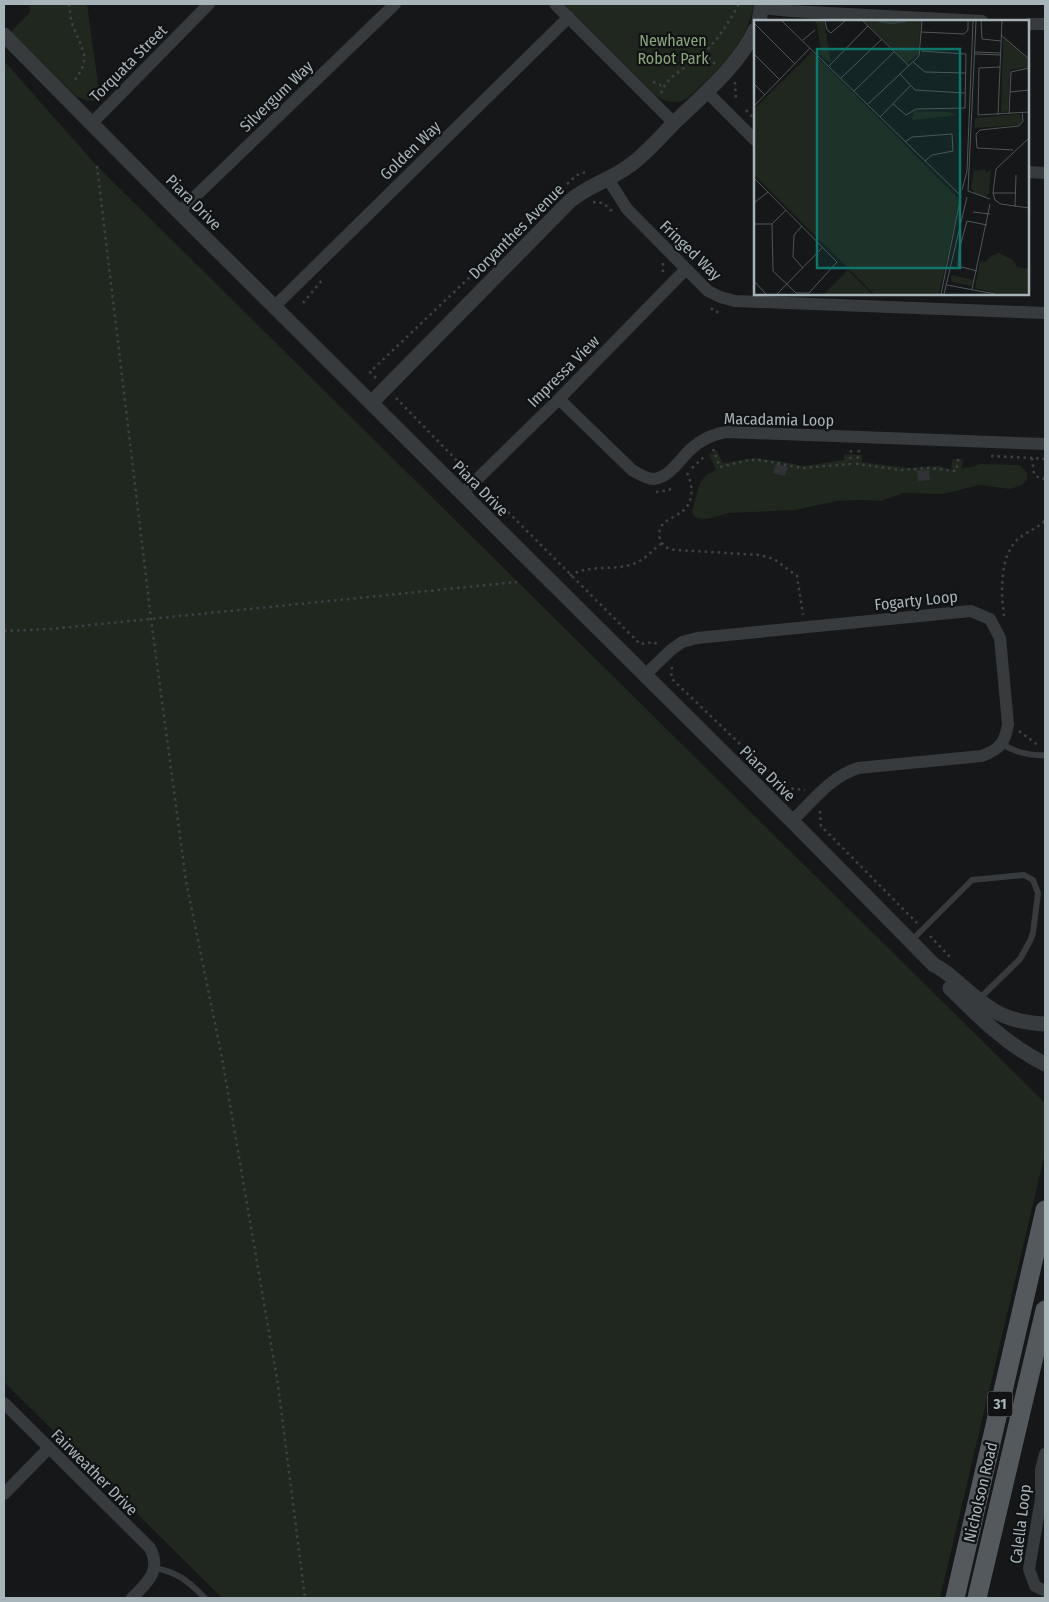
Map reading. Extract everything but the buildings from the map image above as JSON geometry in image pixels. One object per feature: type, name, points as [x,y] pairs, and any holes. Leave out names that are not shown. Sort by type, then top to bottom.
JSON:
[{"type":"main road","name":"Nicholson Road","points":[[955,1598],[1045,1210]]},
{"type":"main road","name":"Nicholson Road","points":[[977,1598],[1045,1310]]},
{"type":"street","name":"Torquata Street","points":[[91,124],[209,4]]},
{"type":"street","name":"Silvergum Way","points":[[179,212],[395,4]]},
{"type":"street","points":[[555,4],[674,123]]},
{"type":"street","points":[[761,11],[962,20]]},
{"type":"street","name":"Golden Way","points":[[274,306],[569,17]]},
{"type":"street","points":[[1029,24],[1045,24]]},
{"type":"street","name":"Doryanthes Avenue","points":[[371,404],[570,201],[580,192],[608,179],[640,158],[707,92],[747,47],[754,32]]},
{"type":"street","name":"Piara Drive","points":[[4,35],[934,965],[943,968],[978,1000],[996,1013],[1030,1024],[1045,1024]]},
{"type":"street","points":[[707,92],[754,139]]},
{"type":"street","points":[[1029,172],[1045,173]]},
{"type":"street","name":"Fringed Way","points":[[608,179],[627,209],[708,291],[720,297],[735,301],[1045,313]]},
{"type":"street","name":"Impressa View","points":[[462,494],[686,270]]},
{"type":"street","name":"Macadamia Loop","points":[[558,399],[632,470],[653,479],[661,477],[670,471],[704,439],[726,432],[1045,444]]},
{"type":"street","name":"Fogarty Loop","points":[[645,676],[667,653],[682,642],[697,638],[971,611],[990,619],[1000,638],[1008,724],[1002,744]]},
{"type":"street","points":[[792,821],[808,794],[846,772],[858,768],[982,756],[992,752],[1002,744]]},
{"type":"street","name":"Piara Drive","points":[[934,965],[937,974],[985,1023],[1033,1058],[1045,1064]]},
{"type":"street","name":"Fairweather Drive","points":[[4,1403],[150,1548],[154,1558],[154,1568]]},
{"type":"street","points":[[4,1494],[49,1448]]},
{"type":"street","name":"Calella Loop","points":[[1045,1454],[1041,1470],[1041,1499],[1029,1569],[1035,1586],[1045,1591]]},
{"type":"street","points":[[132,1598],[148,1582],[154,1568]]},
{"type":"lane","points":[[1002,744],[1024,753],[1045,755]]},
{"type":"lane","points":[[910,942],[972,880],[1024,875],[1033,880],[1038,893],[1030,940],[1020,959],[978,1000]]},
{"type":"lane","points":[[154,1568],[170,1572],[182,1578],[205,1598]]},
{"type":"path","points":[[69,4],[72,23],[81,43],[84,61],[83,67],[74,81]]},
{"type":"path","points":[[658,97],[662,93],[663,86],[704,53],[721,34],[739,4]]},
{"type":"path","points":[[704,53],[718,67]]},
{"type":"path","points":[[736,79],[735,100],[754,119]]},
{"type":"path","points":[[97,166],[151,619],[186,881],[222,1058],[278,1384],[305,1598]]},
{"type":"path","points":[[565,186],[577,175],[590,171]]},
{"type":"path","points":[[536,214],[370,372],[570,576],[640,644],[654,642],[674,659],[671,678],[786,788],[808,794],[820,810],[821,826],[951,958]]},
{"type":"path","points":[[708,305],[715,312],[725,312]]},
{"type":"path","points":[[683,478],[715,448],[720,467],[749,460],[760,460],[802,468],[850,464],[851,450],[859,450],[857,464],[901,470],[937,468],[952,472],[957,469],[959,455]]},
{"type":"path","points":[[986,456],[1045,459]]},
{"type":"path","points":[[1032,458],[1034,474],[1045,479]]},
{"type":"path","points":[[687,473],[692,485],[690,499],[683,510],[663,524],[660,534],[662,543],[667,548],[677,550],[760,555],[774,559],[797,576],[804,627]]},
{"type":"path","points":[[653,492],[668,490],[678,482]]},
{"type":"path","points":[[1004,622],[1002,595],[1008,554],[1019,538],[1045,522]]},
{"type":"path","points":[[570,576],[581,571],[632,564],[645,558],[662,543]]},
{"type":"path","points":[[4,631],[51,630],[518,582]]},
{"type":"path","points":[[1016,729],[1039,746],[1045,745]]},
{"type":"green space","points":[[29,4],[87,4],[99,91],[105,99],[90,101],[75,95],[11,32],[30,12]]},
{"type":"green space","name":"Newhaven Robot Park","points":[[564,4],[754,4],[745,33],[730,55],[690,96],[681,101],[668,102],[655,95]]},
{"type":"green space","points":[[4,61],[97,166],[1045,1103],[1045,1153],[940,1598],[222,1598],[4,1382]]},
{"type":"green space","points":[[717,450],[724,463],[755,458],[804,466],[844,460],[844,454],[862,455],[862,462],[909,468],[939,466],[951,470],[952,459],[963,459],[962,468],[980,464],[1018,465],[1027,473],[1027,480],[1022,485],[1010,489],[979,485],[943,494],[904,493],[880,501],[837,501],[795,510],[729,513],[707,519],[697,518],[693,515],[692,511],[700,483],[706,475],[716,470],[709,455]]}]
